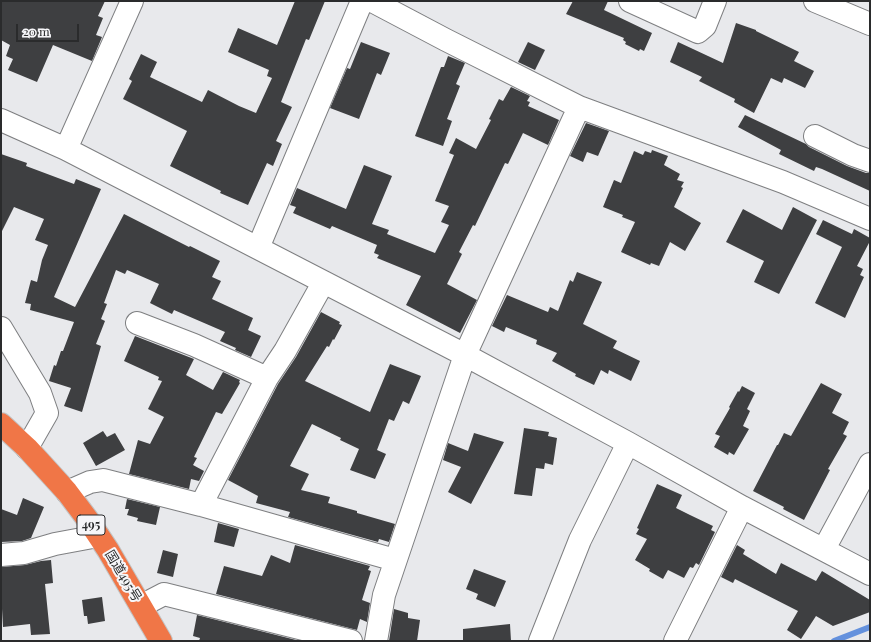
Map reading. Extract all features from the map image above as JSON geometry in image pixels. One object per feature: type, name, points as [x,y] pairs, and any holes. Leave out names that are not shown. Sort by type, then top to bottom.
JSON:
[{"type":"highway","name":"国道495号","points":[[1,424],[27,448],[67,492],[88,520],[161,641]]},
{"type":"street","points":[[66,149],[132,1]]},
{"type":"street","points":[[258,248],[362,1]]},
{"type":"street","points":[[372,1],[579,107],[783,182],[870,219]]},
{"type":"street","points":[[630,1],[698,32],[705,26],[715,1]]},
{"type":"street","points":[[815,1],[847,7],[870,24]]},
{"type":"street","points":[[376,641],[384,595],[465,355],[579,107]]},
{"type":"street","points":[[1,120],[66,149],[465,355],[870,574]]},
{"type":"street","points":[[815,136],[853,155],[870,161]]},
{"type":"street","points":[[201,505],[267,378],[285,351],[323,282]]},
{"type":"street","points":[[137,323],[194,345],[267,378]]},
{"type":"street","points":[[1,328],[40,393],[47,413],[27,448]]},
{"type":"street","points":[[540,641],[580,540],[628,443]]},
{"type":"street","points":[[824,549],[870,464]]},
{"type":"street","points":[[67,492],[90,482],[103,480],[201,505],[395,560]]},
{"type":"street","points":[[675,641],[742,506]]},
{"type":"street","points":[[1,555],[24,553],[55,544],[98,536]]},
{"type":"street","points":[[141,606],[164,594],[351,641]]},
{"type":"building","points":[[1,1],[105,1],[98,16],[103,18],[96,35],[102,37],[92,61],[53,45],[37,82],[8,70],[13,59],[6,56],[10,45],[1,40]]},
{"type":"building","points":[[295,1],[325,1],[309,40],[306,39],[281,102],[292,107],[276,141],[282,144],[273,166],[267,163],[248,205],[220,193],[221,191],[170,166],[187,131],[123,99],[132,81],[129,79],[141,54],[157,62],[150,77],[202,102],[208,90],[256,113],[272,78],[267,76],[269,70],[228,52],[238,28],[277,45]]},
{"type":"building","points":[[573,1],[608,1],[604,10],[652,33],[644,51],[640,49],[639,51],[625,44],[626,42],[623,40],[624,38],[566,14]]},
{"type":"building","points":[[736,23],[756,30],[799,52],[794,61],[814,71],[805,88],[784,78],[782,83],[771,78],[754,113],[734,102],[735,99],[699,81],[702,77],[670,62],[678,42],[723,63]]},
{"type":"building","points":[[361,42],[390,53],[381,75],[377,73],[359,119],[330,108],[347,68],[350,69]]},
{"type":"building","points":[[528,42],[545,50],[535,70],[518,62]]},
{"type":"building","points":[[448,56],[465,63],[456,84],[460,86],[447,119],[452,121],[443,146],[415,136],[441,67],[444,67]]},
{"type":"building","points":[[511,87],[530,96],[527,101],[530,102],[528,106],[559,120],[548,145],[523,133],[508,164],[505,163],[475,226],[473,225],[459,252],[462,254],[447,284],[477,300],[460,333],[406,305],[421,276],[377,258],[379,255],[374,253],[377,245],[332,226],[330,229],[293,213],[296,207],[290,205],[297,188],[346,209],[364,165],[392,176],[372,224],[389,230],[387,234],[435,253],[449,225],[441,222],[449,206],[435,201],[454,155],[449,153],[456,138],[476,149],[491,120],[489,119],[499,99],[503,101]]},
{"type":"building","points":[[745,115],[806,144],[809,147],[847,166],[870,173],[870,191],[822,169],[816,167],[814,171],[779,154],[781,150],[738,127]]},
{"type":"building","points":[[586,123],[609,131],[598,156],[587,152],[583,162],[570,156]]},
{"type":"building","points":[[652,150],[668,156],[664,165],[680,174],[677,180],[684,182],[681,187],[683,188],[674,207],[701,223],[685,251],[670,242],[659,266],[651,263],[650,265],[621,252],[635,222],[622,217],[623,215],[603,207],[614,180],[621,183],[634,151],[643,155],[645,151],[651,153]]},
{"type":"building","points":[[1,154],[27,163],[26,166],[74,184],[76,179],[101,189],[54,297],[75,307],[124,214],[220,261],[212,277],[221,281],[212,299],[253,318],[248,330],[261,336],[251,357],[220,341],[225,332],[174,310],[172,314],[150,303],[159,284],[127,270],[125,274],[116,270],[104,303],[107,304],[101,319],[105,321],[96,344],[101,346],[82,412],[64,406],[71,388],[49,381],[54,365],[56,366],[61,351],[63,351],[74,322],[30,310],[31,304],[25,303],[31,280],[37,282],[42,260],[48,245],[35,240],[44,219],[14,207],[1,233]]},
{"type":"building","points":[[793,207],[817,220],[779,294],[754,282],[764,261],[726,242],[743,209],[782,230]]},
{"type":"building","points":[[823,220],[852,234],[854,229],[870,238],[870,241],[857,266],[863,269],[860,275],[864,277],[845,318],[815,303],[842,247],[816,234]]},
{"type":"building","points":[[577,272],[602,282],[583,324],[617,341],[613,348],[640,361],[631,381],[609,370],[608,374],[601,370],[594,385],[575,376],[576,374],[552,361],[557,353],[536,344],[537,340],[506,327],[504,332],[492,326],[507,295],[548,312],[550,307],[558,311],[570,280],[573,282]]},
{"type":"building","points":[[321,312],[340,322],[339,324],[342,325],[334,340],[333,339],[329,347],[327,346],[305,381],[370,412],[390,364],[421,376],[409,404],[403,401],[394,421],[389,419],[377,450],[386,454],[375,479],[350,470],[359,449],[340,440],[341,438],[312,424],[290,466],[309,474],[301,490],[330,497],[328,503],[395,524],[389,542],[379,539],[378,542],[288,517],[290,512],[256,503],[258,496],[228,480],[278,384],[296,357]]},
{"type":"building","points":[[135,336],[194,359],[186,375],[213,390],[223,372],[240,380],[240,383],[222,414],[216,412],[194,457],[197,458],[193,465],[204,471],[199,481],[191,479],[189,489],[129,474],[138,440],[150,444],[164,417],[148,409],[162,381],[158,380],[159,377],[124,361]]},
{"type":"building","points":[[821,383],[842,394],[832,413],[849,422],[843,434],[847,436],[828,469],[830,470],[804,520],[783,509],[784,507],[753,491],[784,433],[791,436]]},
{"type":"building","points":[[742,386],[755,393],[747,409],[750,411],[743,426],[749,429],[734,455],[729,452],[728,455],[714,447],[720,436],[715,434]]},
{"type":"building","points":[[524,428],[549,432],[548,436],[557,438],[553,465],[545,463],[544,469],[536,468],[532,496],[514,494]]},
{"type":"building","points":[[103,431],[107,437],[115,433],[125,450],[96,466],[83,443]]},
{"type":"building","points":[[474,433],[504,442],[471,504],[448,492],[461,467],[443,460],[448,443],[468,451]]},
{"type":"building","points":[[657,484],[682,495],[676,508],[713,526],[711,530],[715,532],[699,565],[696,563],[693,568],[690,567],[684,578],[668,570],[663,579],[649,571],[650,569],[635,560],[647,539],[636,534],[639,529],[637,528]]},
{"type":"building","points":[[23,498],[44,507],[31,538],[22,541],[1,542],[1,509],[17,515]]},
{"type":"building","points":[[127,499],[160,507],[156,525],[137,521],[138,518],[127,515],[129,509],[125,509]]},
{"type":"building","points":[[218,523],[239,529],[234,547],[214,542]]},
{"type":"building","points":[[295,545],[370,566],[368,570],[371,571],[362,600],[370,603],[367,622],[360,619],[357,630],[216,594],[224,566],[262,576],[271,555],[290,563]]},
{"type":"building","points":[[737,545],[745,550],[743,554],[776,574],[781,563],[816,581],[822,571],[870,600],[870,612],[833,626],[816,616],[801,639],[787,630],[798,611],[735,579],[733,583],[721,577]]},
{"type":"building","points":[[163,550],[178,554],[173,577],[157,573]]},
{"type":"building","points":[[51,560],[53,583],[45,584],[50,634],[31,635],[30,624],[3,627],[2,609],[1,610],[1,567],[25,565]]},
{"type":"building","points":[[474,569],[506,581],[495,607],[476,599],[478,594],[466,589]]},
{"type":"building","points":[[102,597],[105,621],[88,624],[87,616],[84,616],[82,600]]},
{"type":"building","points":[[394,609],[408,613],[408,618],[420,620],[417,641],[389,641]]},
{"type":"building","points":[[197,615],[300,641],[199,641],[200,638],[193,636]]},
{"type":"building","points":[[510,624],[511,641],[463,641],[463,629]]},
{"type":"waterway","points":[[834,641],[870,627]]}]
